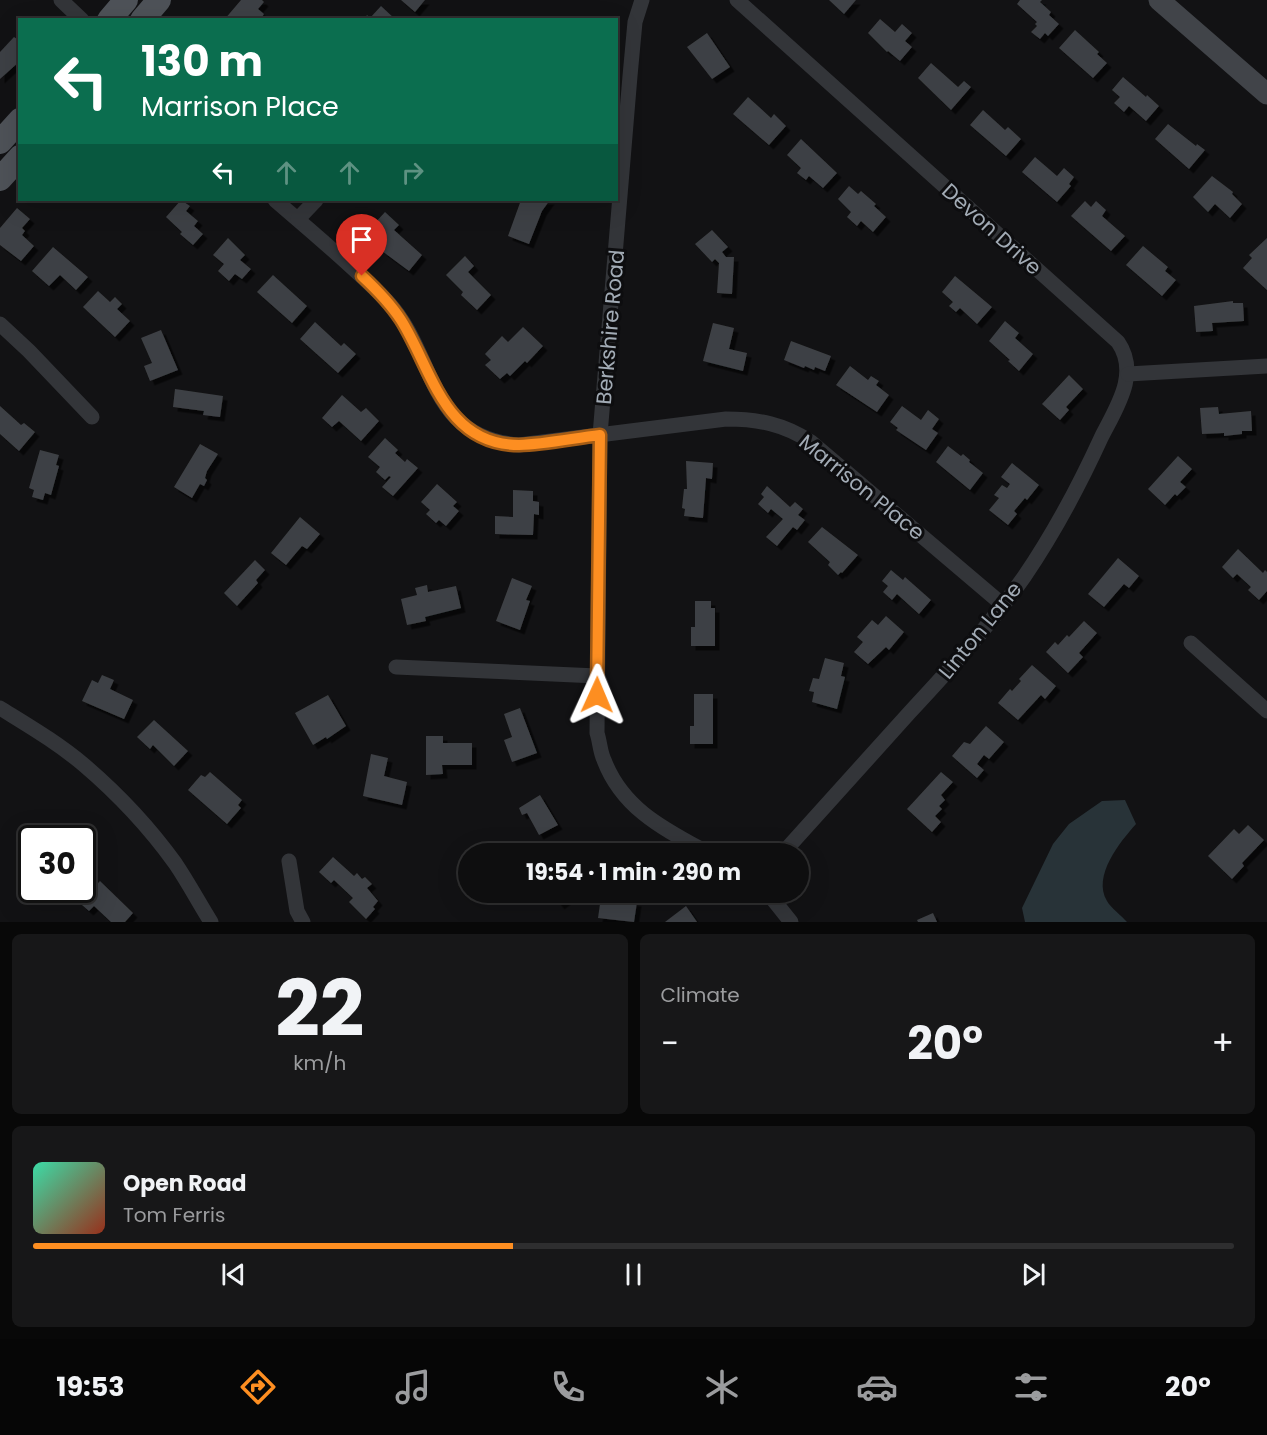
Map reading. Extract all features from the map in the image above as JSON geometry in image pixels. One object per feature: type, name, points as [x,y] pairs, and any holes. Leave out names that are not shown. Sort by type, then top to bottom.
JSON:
[{"type":"main road","points":[[111,18],[126,0]]},
{"type":"main road","points":[[144,18],[159,0]]},
{"type":"main road","points":[[0,142],[18,122]]},
{"type":"main road","points":[[0,179],[18,159]]},
{"type":"street","points":[[61,0],[80,18]]},
{"type":"street","name":"Berkshire Road","points":[[642,0],[635,22],[600,435],[597,733],[601,752],[613,780],[628,801],[646,818],[690,843]]},
{"type":"street","name":"Devon Drive","points":[[737,0],[1119,342],[1128,364],[1128,374]]},
{"type":"street","points":[[1159,0],[1267,94]]},
{"type":"street","name":"Marrison Place","points":[[276,201],[362,276],[389,303],[416,347],[441,400],[462,423],[489,439],[519,445],[739,418],[765,421],[789,429],[811,442],[1003,605]]},
{"type":"street","points":[[298,219],[315,201]]},
{"type":"street","points":[[0,324],[92,417]]},
{"type":"street","points":[[1128,374],[1267,366]]},
{"type":"street","name":"Linton Lane","points":[[792,843],[961,657],[1003,605],[1038,556],[1072,498],[1126,386],[1128,374]]},
{"type":"street","points":[[1191,644],[1267,711]]},
{"type":"street","points":[[396,667],[597,676]]},
{"type":"street","points":[[0,708],[50,739],[117,795],[171,858],[212,922]]},
{"type":"street","points":[[289,861],[297,911],[303,922]]},
{"type":"street","points":[[775,903],[790,922]]},
{"type":"shaded area","points":[[1125,800],[1136,824],[1116,850],[1105,870],[1103,891],[1107,901],[1127,922],[1025,922],[1022,908],[1053,844],[1069,824],[1102,801]]},
{"type":"building","points":[[241,0],[262,0],[264,2],[258,9],[264,14],[261,18],[226,18]]},
{"type":"building","points":[[401,0],[425,0],[415,12]]},
{"type":"building","points":[[829,0],[856,0],[844,14]]},
{"type":"building","points":[[1020,0],[1042,0],[1040,2],[1051,12],[1049,15],[1059,24],[1048,36],[1045,33],[1040,39],[1031,32],[1037,26],[1035,24],[1037,22],[1017,4]]},
{"type":"building","points":[[381,6],[394,18],[370,18]]},
{"type":"building","points":[[880,19],[895,32],[902,24],[912,33],[905,41],[912,47],[900,61],[868,33]]},
{"type":"building","points":[[1075,30],[1099,52],[1097,54],[1107,63],[1093,78],[1059,48]]},
{"type":"building","points":[[707,33],[730,67],[712,79],[687,47]]},
{"type":"building","points":[[14,37],[18,40],[18,63],[0,79],[0,52]]},
{"type":"building","points":[[931,63],[958,87],[964,81],[971,87],[951,110],[918,78]]},
{"type":"building","points":[[1123,77],[1159,106],[1146,121],[1129,106],[1124,112],[1114,103],[1120,97],[1112,90]]},
{"type":"building","points":[[748,97],[771,118],[774,114],[786,126],[769,145],[733,114]]},
{"type":"building","points":[[983,110],[1005,130],[1008,127],[1021,139],[1006,156],[970,125]]},
{"type":"building","points":[[1168,124],[1196,146],[1197,144],[1205,150],[1189,169],[1155,139]]},
{"type":"building","points":[[801,139],[837,173],[823,188],[809,176],[806,180],[797,173],[801,168],[787,155]]},
{"type":"building","points":[[1035,157],[1057,176],[1064,168],[1074,177],[1069,184],[1071,186],[1057,202],[1022,172]]},
{"type":"building","points":[[1212,176],[1233,192],[1232,194],[1242,204],[1230,218],[1215,204],[1208,212],[1193,197]]},
{"type":"building","points":[[849,186],[858,194],[861,191],[876,204],[874,206],[886,217],[873,232],[861,221],[857,226],[847,217],[851,212],[838,199]]},
{"type":"building","points":[[182,201],[190,206],[186,211],[198,221],[194,226],[203,234],[193,245],[166,217]]},
{"type":"building","points":[[521,201],[549,201],[542,211],[529,244],[508,236]]},
{"type":"building","points":[[1085,201],[1091,207],[1096,201],[1106,210],[1102,216],[1125,236],[1111,251],[1071,216]]},
{"type":"building","points":[[17,208],[30,219],[22,228],[25,231],[22,235],[34,246],[21,261],[0,245],[0,228]]},
{"type":"building","points":[[385,212],[399,225],[394,230],[422,255],[409,271],[382,251],[384,249],[378,243],[386,234],[374,224]]},
{"type":"building","points":[[712,230],[728,247],[722,252],[726,257],[734,257],[732,294],[717,293],[719,263],[715,259],[712,262],[695,244]]},
{"type":"building","points":[[228,238],[245,255],[240,260],[251,269],[242,279],[235,274],[229,281],[218,271],[224,264],[213,255]]},
{"type":"building","points":[[1267,238],[1267,290],[1243,268],[1252,258],[1249,255]]},
{"type":"building","points":[[1143,246],[1168,267],[1165,271],[1176,280],[1162,296],[1126,265]]},
{"type":"building","points":[[53,247],[88,277],[76,290],[60,275],[49,286],[32,271]]},
{"type":"building","points":[[465,256],[474,266],[468,272],[491,295],[477,310],[461,295],[463,292],[446,275]]},
{"type":"building","points":[[273,275],[307,306],[292,323],[257,292]]},
{"type":"building","points":[[955,276],[992,307],[977,324],[960,308],[956,312],[949,306],[953,302],[942,292]]},
{"type":"building","points":[[98,291],[110,302],[115,297],[122,304],[117,309],[130,321],[115,337],[83,307]]},
{"type":"building","points":[[1233,301],[1233,303],[1243,303],[1244,321],[1212,323],[1213,331],[1196,332],[1194,306]]},
{"type":"building","points":[[1005,321],[1019,333],[1015,338],[1033,354],[1019,371],[989,341]]},
{"type":"building","points":[[315,322],[341,346],[344,343],[356,354],[338,373],[300,339]]},
{"type":"building","points":[[713,323],[734,328],[729,349],[747,353],[743,371],[703,361]]},
{"type":"building","points":[[523,327],[543,346],[527,363],[525,361],[510,376],[507,373],[500,379],[485,365],[491,360],[485,354],[502,336],[508,342]]},
{"type":"building","points":[[161,330],[178,370],[150,381],[144,366],[152,363],[141,338]]},
{"type":"building","points":[[791,341],[831,356],[825,371],[815,367],[814,370],[805,366],[804,368],[784,360]]},
{"type":"building","points":[[850,366],[868,380],[871,376],[879,381],[876,385],[889,395],[877,412],[836,385]]},
{"type":"building","points":[[1069,375],[1083,389],[1066,407],[1069,410],[1060,420],[1042,404]]},
{"type":"building","points":[[175,389],[223,396],[220,417],[203,415],[204,411],[173,407]]},
{"type":"building","points":[[342,395],[361,412],[366,408],[379,421],[361,441],[339,421],[332,427],[322,418]]},
{"type":"building","points":[[0,406],[21,425],[24,423],[35,432],[19,451],[0,434]]},
{"type":"building","points":[[902,406],[921,420],[928,410],[939,419],[932,429],[938,433],[926,450],[896,430],[898,428],[890,422]]},
{"type":"building","points":[[1218,407],[1219,414],[1251,411],[1252,431],[1224,436],[1224,433],[1202,434],[1200,408]]},
{"type":"building","points":[[385,438],[398,450],[395,453],[405,462],[407,459],[418,468],[393,496],[382,487],[391,477],[385,480],[376,472],[380,467],[368,457]]},
{"type":"building","points":[[200,444],[218,454],[207,471],[204,486],[200,484],[192,498],[174,487]]},
{"type":"building","points":[[948,446],[961,456],[963,454],[983,473],[970,490],[936,462]]},
{"type":"building","points":[[40,450],[59,455],[56,465],[59,466],[51,495],[45,493],[43,500],[32,497],[34,490],[29,488]]},
{"type":"building","points":[[1178,456],[1192,469],[1180,482],[1186,487],[1177,496],[1175,494],[1165,505],[1148,489]]},
{"type":"building","points":[[686,461],[713,463],[712,479],[706,478],[703,518],[684,516],[685,509],[682,508],[684,489],[687,489]]},
{"type":"building","points":[[1012,463],[1039,485],[1014,511],[1017,514],[1008,525],[989,510],[999,498],[994,495],[1002,485],[1007,488],[1010,484],[1001,477]]},
{"type":"building","points":[[437,484],[457,502],[453,506],[459,511],[446,526],[439,520],[436,523],[426,514],[430,510],[421,502]]},
{"type":"building","points":[[767,486],[790,507],[795,502],[803,509],[798,515],[805,520],[797,530],[793,527],[777,546],[766,537],[783,519],[771,509],[768,513],[758,504],[764,497],[761,494]]},
{"type":"building","points":[[513,490],[533,491],[533,501],[539,502],[539,515],[534,514],[533,535],[495,534],[495,516],[513,517]]},
{"type":"building","points":[[300,517],[320,534],[307,549],[302,546],[286,565],[271,553]]},
{"type":"building","points":[[822,527],[858,555],[838,575],[828,565],[830,562],[808,542]]},
{"type":"building","points":[[1238,549],[1263,573],[1265,570],[1267,572],[1267,591],[1259,600],[1248,590],[1251,587],[1237,574],[1233,578],[1222,567]]},
{"type":"building","points":[[1118,558],[1139,576],[1129,588],[1124,584],[1104,607],[1088,594]]},
{"type":"building","points":[[255,560],[265,570],[256,580],[258,583],[237,606],[224,593]]},
{"type":"building","points":[[891,570],[903,580],[905,577],[931,600],[919,614],[897,594],[892,600],[883,592],[888,586],[882,581]]},
{"type":"building","points":[[512,578],[532,586],[526,600],[530,601],[520,630],[496,621]]},
{"type":"building","points":[[427,585],[428,592],[456,586],[461,608],[425,617],[426,621],[407,625],[401,599],[417,595],[415,588]]},
{"type":"building","points":[[695,601],[711,601],[711,608],[715,608],[715,646],[691,646],[691,627],[695,627]]},
{"type":"building","points":[[886,616],[904,632],[889,650],[886,647],[868,664],[854,652],[863,642],[857,637],[872,620],[878,625]]},
{"type":"building","points":[[1084,621],[1097,633],[1079,653],[1083,657],[1068,673],[1046,652],[1055,642],[1058,645],[1067,635],[1069,637]]},
{"type":"building","points":[[825,658],[844,663],[841,676],[845,677],[837,709],[812,702],[814,692],[809,691],[813,678],[819,679]]},
{"type":"building","points":[[1032,665],[1056,686],[1045,699],[1041,695],[1018,720],[998,703],[1010,689],[1012,691],[1021,681],[1019,679]]},
{"type":"building","points":[[102,675],[114,680],[110,689],[133,700],[124,719],[82,701],[92,680],[98,683]]},
{"type":"building","points":[[694,694],[713,694],[713,744],[690,744],[690,726],[694,726]]},
{"type":"building","points":[[328,695],[346,726],[313,745],[295,713]]},
{"type":"building","points":[[520,708],[537,753],[512,762],[504,740],[512,737],[504,714]]},
{"type":"building","points":[[154,720],[188,751],[174,766],[153,745],[150,749],[137,737]]},
{"type":"building","points":[[986,726],[1004,742],[989,759],[984,755],[977,764],[984,770],[977,778],[952,756],[964,742],[970,744]]},
{"type":"building","points":[[426,736],[443,736],[443,743],[472,743],[472,765],[442,765],[443,774],[426,775]]},
{"type":"building","points":[[371,754],[388,758],[384,776],[407,782],[402,805],[363,796]]},
{"type":"building","points":[[210,772],[242,800],[238,805],[241,808],[227,824],[188,790],[201,775],[205,777]]},
{"type":"building","points":[[941,772],[953,782],[941,795],[945,800],[939,806],[942,809],[935,816],[941,822],[932,832],[907,809]]},
{"type":"building","points":[[540,795],[558,825],[539,835],[527,813],[522,815],[519,808]]},
{"type":"building","points":[[1248,825],[1264,840],[1242,863],[1244,866],[1232,879],[1208,856],[1234,829],[1239,834]]},
{"type":"building","points":[[333,857],[354,876],[357,873],[362,879],[365,877],[372,884],[367,888],[378,901],[373,907],[375,909],[366,919],[349,902],[353,898],[334,880],[331,883],[319,872]]},
{"type":"building","points":[[100,881],[133,913],[125,922],[111,922],[94,906],[89,911],[82,905],[96,903],[96,885]]},
{"type":"building","points":[[600,903],[637,903],[634,922],[598,918]]},
{"type":"building","points":[[686,906],[697,922],[665,922]]},
{"type":"building","points":[[933,913],[937,922],[918,922],[917,920]]},
{"type":"route","points":[[362,276],[389,303],[400,319],[441,400],[453,415],[478,434],[489,439],[519,445],[600,435],[597,695]]}]
